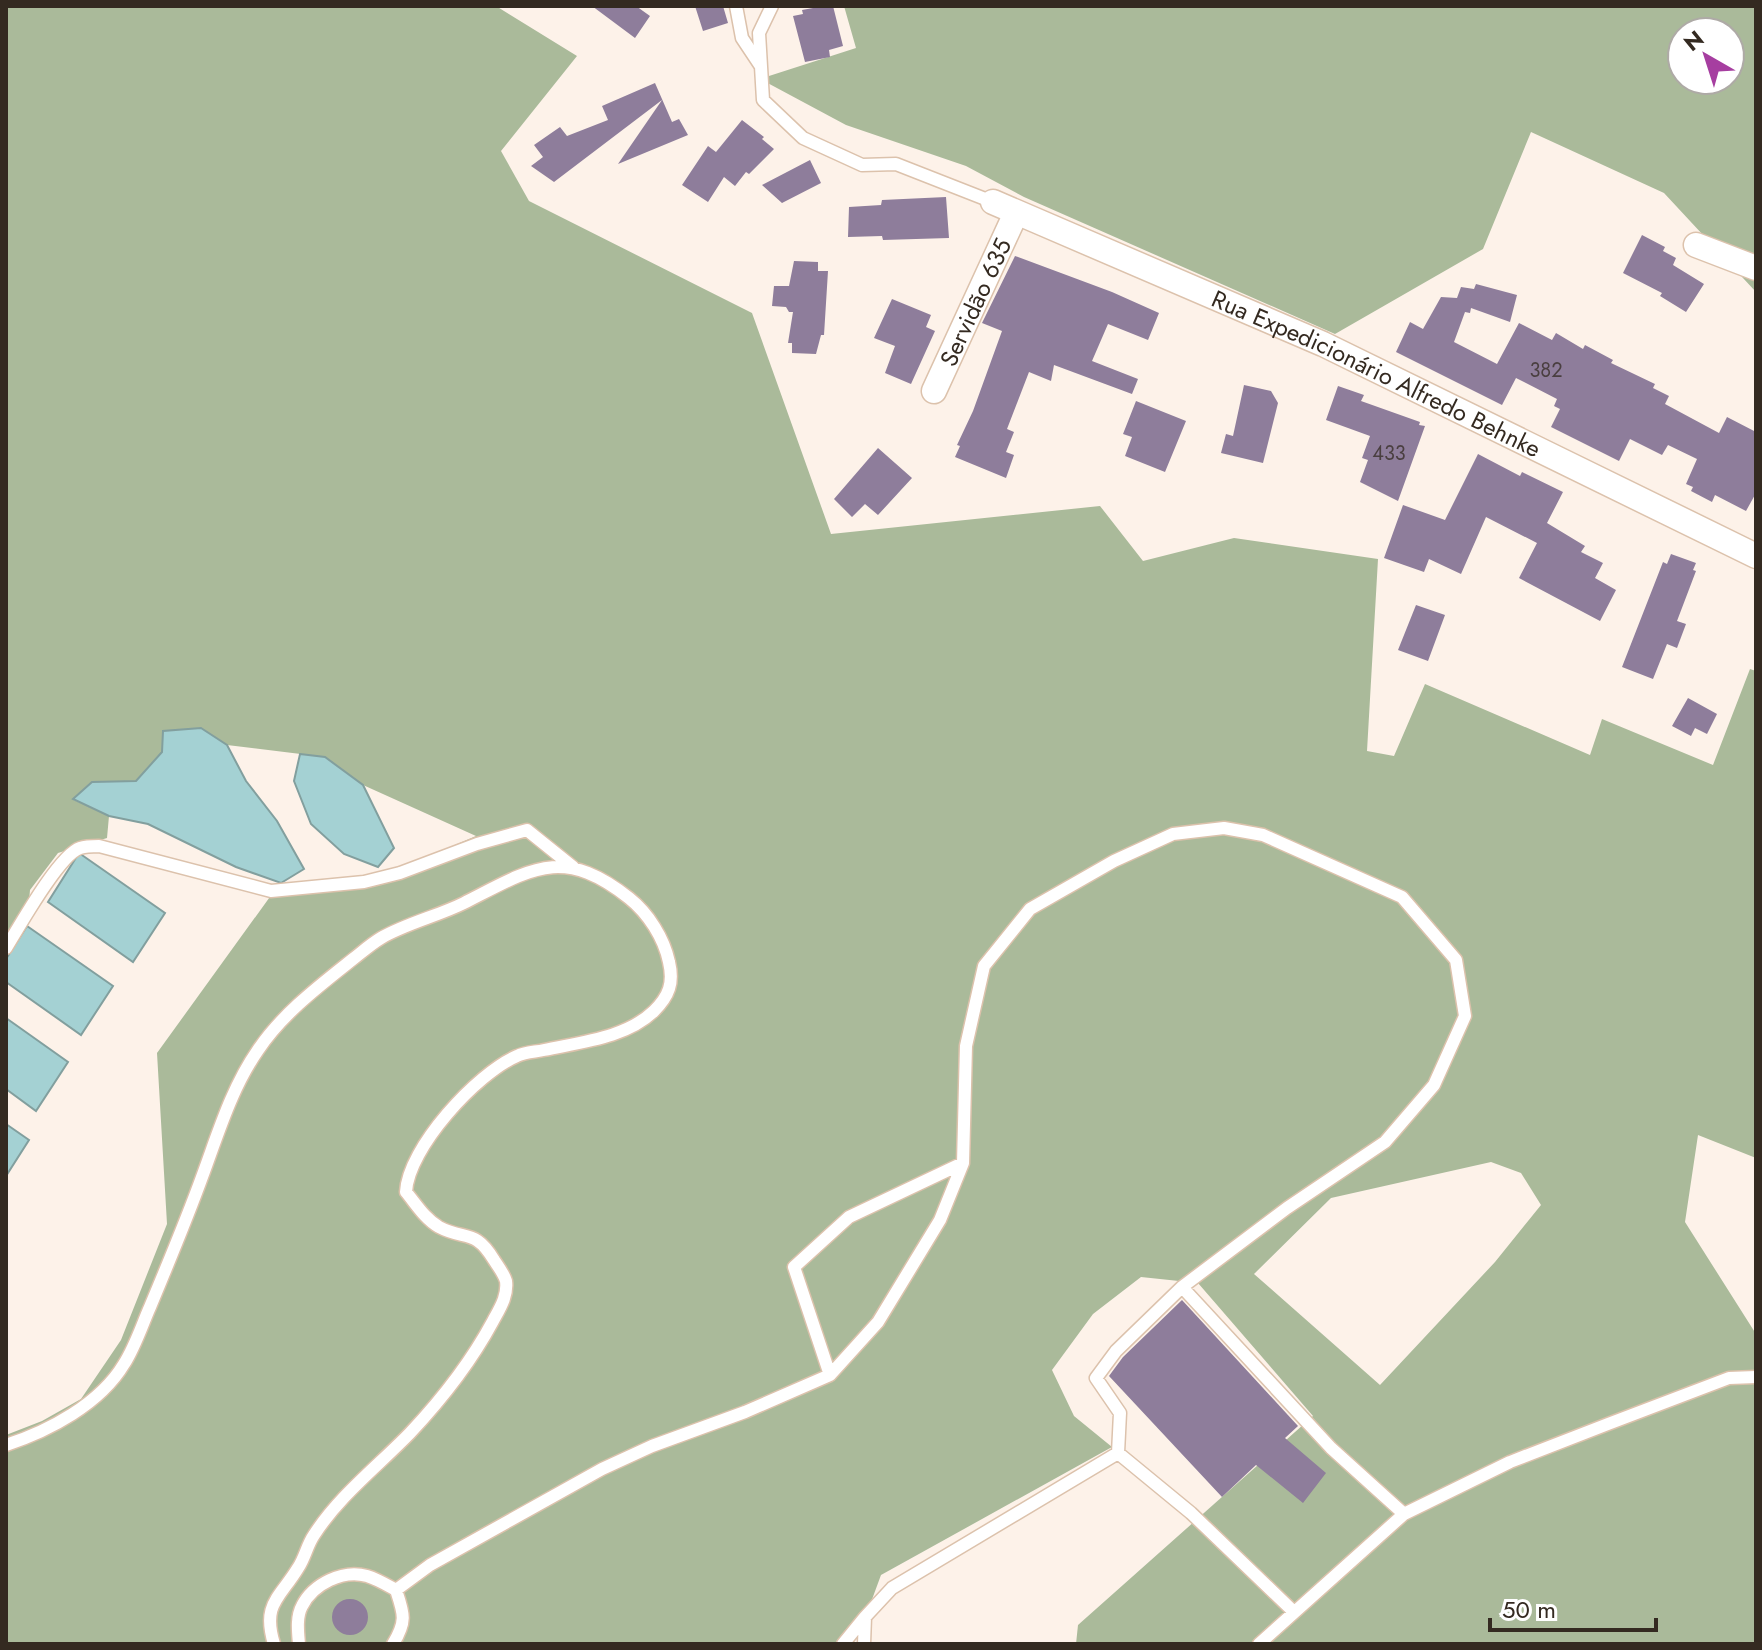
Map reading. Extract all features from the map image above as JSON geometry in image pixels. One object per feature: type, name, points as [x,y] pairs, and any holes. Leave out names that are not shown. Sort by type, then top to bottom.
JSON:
[{"type":"street","name":"Rua Expedicionário Alfredo Behnke","points":[[993,202],[1323,344],[1756,556]]},
{"type":"street","name":"Servidão 635","points":[[934,391],[1016,213]]},
{"type":"street","points":[[1696,245],[1756,268]]},
{"type":"lane","points":[[736,6],[742,38],[761,67]]},
{"type":"lane","points":[[772,6],[759,33],[763,100],[803,138],[862,165],[896,164],[993,202]]},
{"type":"lane","points":[[396,1590],[430,1565],[602,1469],[830,1375],[878,1322],[940,1220],[963,1163],[966,1046],[984,966],[1030,909],[1114,861],[1173,834],[1224,828],[1263,835],[1402,897],[1456,960],[1465,1016],[1434,1085],[1385,1142],[1287,1208],[1182,1287],[1116,1351],[1096,1378],[1120,1413],[1118,1453]]},
{"type":"lane","points":[[6,948],[42,888],[79,848],[99,846],[271,891],[364,882],[527,830],[573,867]]},
{"type":"lane","points":[[6,1445],[39,1434],[87,1405],[124,1365],[187,1218],[232,1095],[258,1049],[291,1011],[381,938],[463,903],[508,879],[544,868],[573,867],[592,872],[632,900],[651,922],[666,948],[673,978],[665,1000],[643,1021],[601,1038],[517,1055],[455,1104],[419,1152],[406,1180],[406,1192],[440,1228],[472,1236],[485,1245],[506,1279],[506,1296],[481,1344],[446,1391],[313,1535],[299,1568],[276,1597],[270,1611],[269,1626],[274,1644]]},
{"type":"lane","points":[[830,1375],[794,1267],[849,1217],[963,1163]]},
{"type":"lane","points":[[1182,1287],[1331,1448],[1404,1514]]},
{"type":"lane","points":[[1259,1644],[1404,1514],[1510,1462],[1729,1378],[1756,1377]]},
{"type":"lane","points":[[1118,1453],[1191,1513],[1294,1612]]},
{"type":"lane","points":[[843,1644],[892,1588],[1118,1453]]},
{"type":"lane","points":[[299,1644],[297,1626],[301,1606],[317,1587],[340,1577],[365,1575],[396,1590],[405,1615],[393,1644]]},
{"type":"lane","points":[[864,1644],[865,1617]]},
{"type":"green space","points":[[6,6],[496,6],[577,56],[501,151],[529,201],[752,313],[831,534],[1100,506],[1143,561],[1234,538],[1378,559],[1367,751],[1394,756],[1425,684],[1590,755],[1602,719],[1713,765],[1750,669],[1756,671],[1756,1158],[1698,1135],[1685,1222],[1756,1334],[1756,1644],[1076,1644],[1078,1625],[1313,1416],[1198,1283],[1141,1277],[1093,1314],[1052,1370],[1074,1416],[1112,1447],[881,1575],[860,1632],[849,1644],[6,1644],[6,1435],[42,1421],[81,1399],[121,1340],[167,1224],[157,1053],[272,894],[380,877],[476,836],[363,785],[325,757],[227,745],[201,728],[163,731],[162,752],[136,781],[92,782],[74,800],[109,816],[107,838],[58,853],[30,890],[28,912],[6,944]],"holes":[[[1491,1162],[1521,1173],[1541,1205],[1495,1262],[1380,1385],[1254,1274],[1331,1198]]]},
{"type":"green space","points":[[844,6],[1756,6],[1756,292],[1664,193],[1531,132],[1483,249],[1335,334],[1024,197],[966,166],[846,125],[760,79],[856,48]]},
{"type":"water","points":[[201,728],[227,745],[246,781],[277,821],[304,869],[281,883],[236,867],[148,824],[109,816],[73,799],[92,782],[136,781],[162,752],[163,731]]},
{"type":"water","points":[[300,754],[325,757],[363,785],[394,848],[378,867],[344,854],[311,824],[294,781]]},
{"type":"water","points":[[79,853],[165,913],[133,962],[48,902]]},
{"type":"water","points":[[27,926],[113,986],[81,1035],[6,982],[6,959]]},
{"type":"water","points":[[6,1018],[68,1062],[36,1111],[6,1089]]},
{"type":"water","points":[[6,1124],[29,1140],[6,1176]]},
{"type":"building","points":[[592,6],[636,6],[650,16],[635,38]]},
{"type":"building","points":[[695,6],[723,6],[728,23],[703,31]]},
{"type":"building","points":[[833,6],[843,46],[829,50],[830,57],[805,62],[793,16],[803,14],[802,10]]},
{"type":"building","points":[[655,83],[672,122],[679,119],[688,135],[618,164],[662,100],[554,182],[531,166],[543,157],[534,145],[560,127],[567,136],[608,120],[602,106]]},
{"type":"building","points":[[742,120],[774,149],[749,174],[746,172],[735,186],[724,177],[708,202],[682,185],[708,146],[716,152]]},
{"type":"building","points":[[810,160],[821,183],[782,203],[762,185]]},
{"type":"building","points":[[946,197],[949,238],[883,240],[882,236],[848,237],[849,207],[881,205],[882,200]]},
{"type":"building","points":[[1642,235],[1665,247],[1663,251],[1676,258],[1673,265],[1704,284],[1686,312],[1660,296],[1662,293],[1623,273]]},
{"type":"building","points":[[1015,256],[1159,313],[1148,340],[1108,324],[1092,361],[1138,379],[1132,394],[1054,365],[1051,381],[1029,372],[1007,429],[1014,432],[1006,452],[1014,455],[1006,478],[955,457],[1002,331],[982,323]]},
{"type":"building","points":[[794,261],[818,262],[818,271],[828,271],[824,335],[821,335],[816,354],[792,353],[792,343],[788,343],[793,312],[786,307],[772,306],[774,286],[789,286]]},
{"type":"building","points":[[1476,284],[1517,295],[1510,322],[1471,308],[1470,313],[1465,312],[1454,342],[1497,364],[1519,323],[1552,340],[1556,333],[1583,349],[1585,345],[1613,360],[1611,363],[1655,384],[1653,388],[1669,396],[1665,404],[1719,433],[1727,417],[1756,432],[1756,493],[1746,511],[1715,495],[1712,502],[1691,491],[1693,487],[1686,484],[1697,459],[1668,445],[1662,455],[1630,439],[1619,461],[1551,427],[1560,409],[1554,406],[1557,399],[1516,378],[1502,405],[1396,352],[1410,322],[1423,329],[1441,297],[1457,298],[1461,287],[1474,289]]},
{"type":"building","points":[[892,299],[931,315],[926,327],[935,331],[911,384],[885,373],[895,346],[874,338]]},
{"type":"building","points":[[1244,385],[1271,391],[1278,403],[1263,463],[1221,453],[1226,434],[1233,436]]},
{"type":"building","points":[[1338,386],[1364,395],[1361,401],[1425,426],[1398,501],[1360,482],[1368,460],[1362,458],[1370,436],[1326,420]]},
{"type":"building","points":[[1136,401],[1186,421],[1165,472],[1125,456],[1132,437],[1123,434]]},
{"type":"building","points":[[878,448],[912,478],[878,515],[865,504],[852,517],[834,499]]},
{"type":"building","points":[[1478,454],[1520,476],[1522,472],[1563,492],[1547,523],[1585,546],[1581,552],[1603,563],[1595,578],[1616,590],[1600,621],[1519,578],[1537,543],[1486,517],[1461,574],[1429,559],[1424,572],[1384,558],[1403,505],[1445,520]]},
{"type":"building","points":[[1671,554],[1696,563],[1693,570],[1696,571],[1677,621],[1686,624],[1677,648],[1667,644],[1653,679],[1622,667],[1663,562],[1667,564]]},
{"type":"building","points":[[1416,605],[1445,615],[1428,661],[1398,650]]},
{"type":"building","points":[[1688,698],[1717,714],[1707,734],[1695,728],[1691,736],[1672,726]]},
{"type":"building","points":[[1182,1300],[1298,1426],[1285,1438],[1326,1473],[1303,1503],[1256,1465],[1222,1497],[1109,1376],[1123,1357]]},
{"type":"building","points":[[350,1599],[363,1604],[368,1617],[363,1630],[350,1635],[337,1630],[332,1617],[337,1604]]}]
